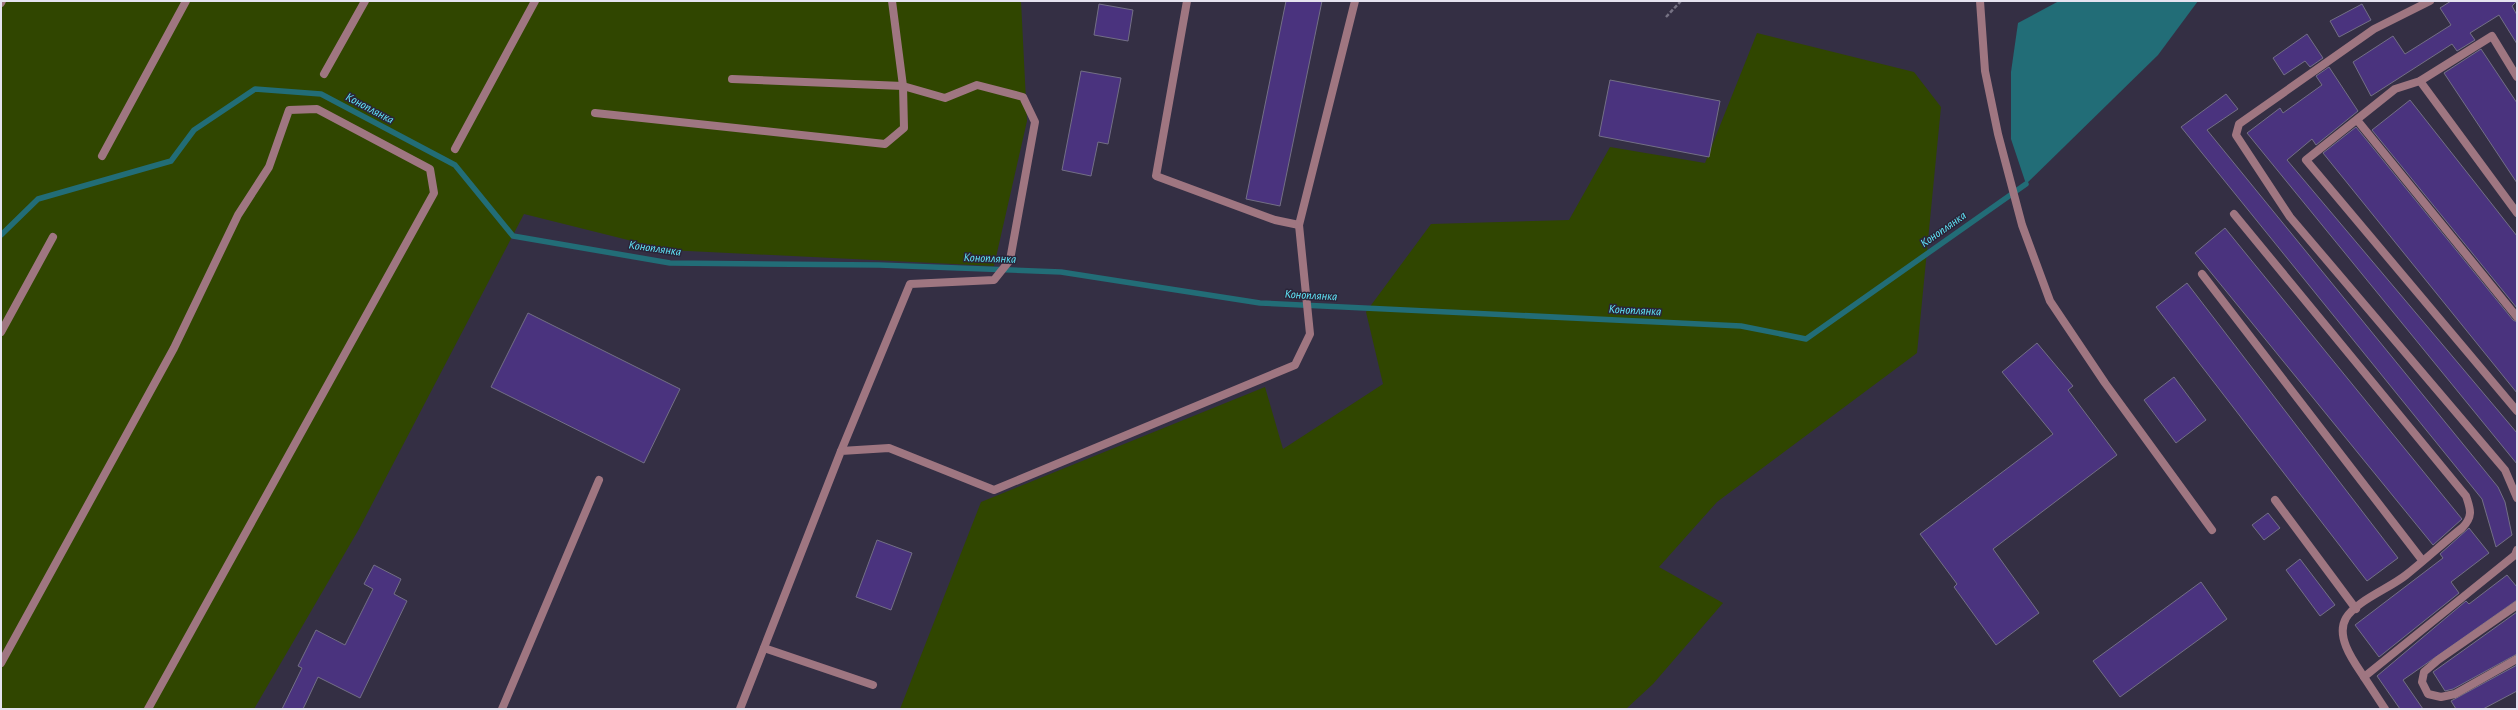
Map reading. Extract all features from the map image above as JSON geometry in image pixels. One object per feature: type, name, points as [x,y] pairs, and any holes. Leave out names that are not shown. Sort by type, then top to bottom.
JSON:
[{"type":"lane","points":[[102,156],[186,1]]},
{"type":"lane","points":[[324,74],[365,1]]},
{"type":"lane","points":[[455,149],[535,1]]},
{"type":"lane","points":[[595,113],[885,144],[904,128],[902,86],[892,1]]},
{"type":"lane","points":[[1187,1],[1156,176],[1275,220],[1299,224]]},
{"type":"lane","points":[[841,451],[889,448],[994,490],[1295,365],[1310,334],[1299,224],[1355,1]]},
{"type":"lane","points":[[1980,1],[1985,71],[1998,134],[2022,225],[2050,301],[2105,383],[2212,530]]},
{"type":"lane","points":[[2430,1],[2368,34],[2239,124],[2236,135],[2290,217],[2505,470],[2517,498]]},
{"type":"lane","points":[[2516,408],[2306,160],[2395,89],[2420,80],[2492,36],[2517,77]]},
{"type":"lane","points":[[732,79],[902,86],[946,98],[977,86],[1023,97],[1035,122],[1010,260],[994,280],[910,284],[841,451],[740,709]]},
{"type":"lane","points":[[2420,80],[2517,213]]},
{"type":"lane","points":[[1,663],[174,348],[238,215],[269,167],[289,110],[317,109],[430,169],[434,193],[148,709]]},
{"type":"lane","points":[[2357,120],[2517,317]]},
{"type":"lane","points":[[2234,214],[2466,496],[2472,510],[2469,521],[2405,576],[2356,609],[2346,618],[2343,635],[2349,653],[2385,709]]},
{"type":"lane","points":[[1,332],[53,237]]},
{"type":"lane","points":[[2202,274],[2422,560]]},
{"type":"lane","points":[[502,709],[599,480]]},
{"type":"lane","points":[[2274,500],[2356,609]]},
{"type":"lane","points":[[2364,676],[2515,555],[2517,550]]},
{"type":"lane","points":[[2517,605],[2433,664],[2424,672],[2422,682],[2428,694],[2441,697],[2455,694],[2517,659]]},
{"type":"lane","points":[[764,648],[873,685]]},
{"type":"path","points":[[1666,17],[1681,1]]},
{"type":"green space","points":[[1,1],[1021,1],[1027,121],[994,266],[668,250],[524,214],[359,529],[254,709],[1,709]]},
{"type":"green space","points":[[1757,33],[1914,72],[1941,107],[1917,353],[1717,502],[1659,567],[1723,603],[1653,684],[1626,709],[900,709],[981,502],[1265,387],[1283,449],[1383,384],[1366,312],[1431,224],[1569,220],[1610,147],[1705,163]]},
{"type":"shaded area","points":[[2059,1],[2198,1],[2158,55],[2026,184],[2011,139],[2011,72],[2018,23]]},
{"type":"building","points":[[1286,1],[1322,1],[1280,206],[1246,199]]},
{"type":"building","points":[[2451,1],[2517,1],[2512,6],[2517,15],[2517,44],[2499,15],[2470,33],[2475,40],[2457,51],[2452,44],[2371,96],[2353,62],[2393,36],[2405,54],[2451,25],[2440,8]]},
{"type":"building","points":[[1099,4],[1133,10],[1128,41],[1094,35]]},
{"type":"building","points":[[2362,4],[2371,20],[2339,37],[2330,21]]},
{"type":"building","points":[[2307,34],[2323,58],[2310,67],[2305,61],[2284,75],[2273,58]]},
{"type":"building","points":[[2481,49],[2517,103],[2517,183],[2444,73]]},
{"type":"building","points":[[2329,67],[2358,111],[2316,145],[2312,139],[2287,160],[2517,433],[2517,464],[2247,133],[2280,108],[2283,113],[2322,85],[2316,76]]},
{"type":"building","points":[[1081,71],[1121,78],[1108,144],[1098,142],[1091,176],[1062,170]]},
{"type":"building","points":[[1610,80],[1720,101],[1709,157],[1599,136]]},
{"type":"building","points":[[2226,94],[2238,109],[2207,130],[2498,487],[2505,502],[2512,535],[2496,547],[2482,499],[2181,127]]},
{"type":"building","points":[[2410,100],[2517,236],[2517,308],[2372,130]]},
{"type":"building","points":[[2356,127],[2513,320],[2517,322],[2517,393],[2323,153]]},
{"type":"building","points":[[2225,228],[2462,519],[2433,545],[2195,253]]},
{"type":"building","points":[[2187,283],[2398,558],[2367,581],[2156,307]]},
{"type":"building","points":[[528,313],[680,389],[644,463],[491,387]]},
{"type":"building","points":[[2037,343],[2073,386],[2068,390],[2117,455],[1993,549],[2039,613],[1996,645],[1954,587],[1957,584],[1920,534],[2053,434],[2002,372]]},
{"type":"building","points":[[2174,377],[2206,420],[2176,443],[2144,400]]},
{"type":"building","points":[[2268,513],[2280,528],[2264,540],[2252,525]]},
{"type":"building","points":[[2469,528],[2489,553],[2451,582],[2459,593],[2379,657],[2355,625],[2443,558],[2440,554]]},
{"type":"building","points":[[877,540],[912,553],[891,610],[856,597]]},
{"type":"building","points":[[2300,559],[2335,605],[2320,616],[2286,570]]},
{"type":"building","points":[[374,565],[401,579],[394,594],[407,601],[360,698],[318,677],[303,709],[282,709],[302,668],[298,666],[316,630],[345,645],[373,589],[364,584]]},
{"type":"building","points":[[2507,575],[2517,587],[2517,600],[2403,680],[2423,709],[2400,709],[2377,676],[2466,601],[2469,604]]},
{"type":"building","points":[[2201,582],[2227,619],[2120,697],[2093,661]]},
{"type":"building","points":[[2517,612],[2517,654],[2453,689],[2445,691],[2433,672]]},
{"type":"building","points":[[2517,665],[2517,691],[2483,709],[2456,709],[2451,701]]},
{"type":"waterway","name":"Коноплянка","points":[[1,235],[38,199],[171,161],[194,130],[255,89],[321,94],[455,165],[513,236],[670,263],[879,265],[1061,272],[1260,303],[1741,326],[1806,339],[2026,184]]}]
